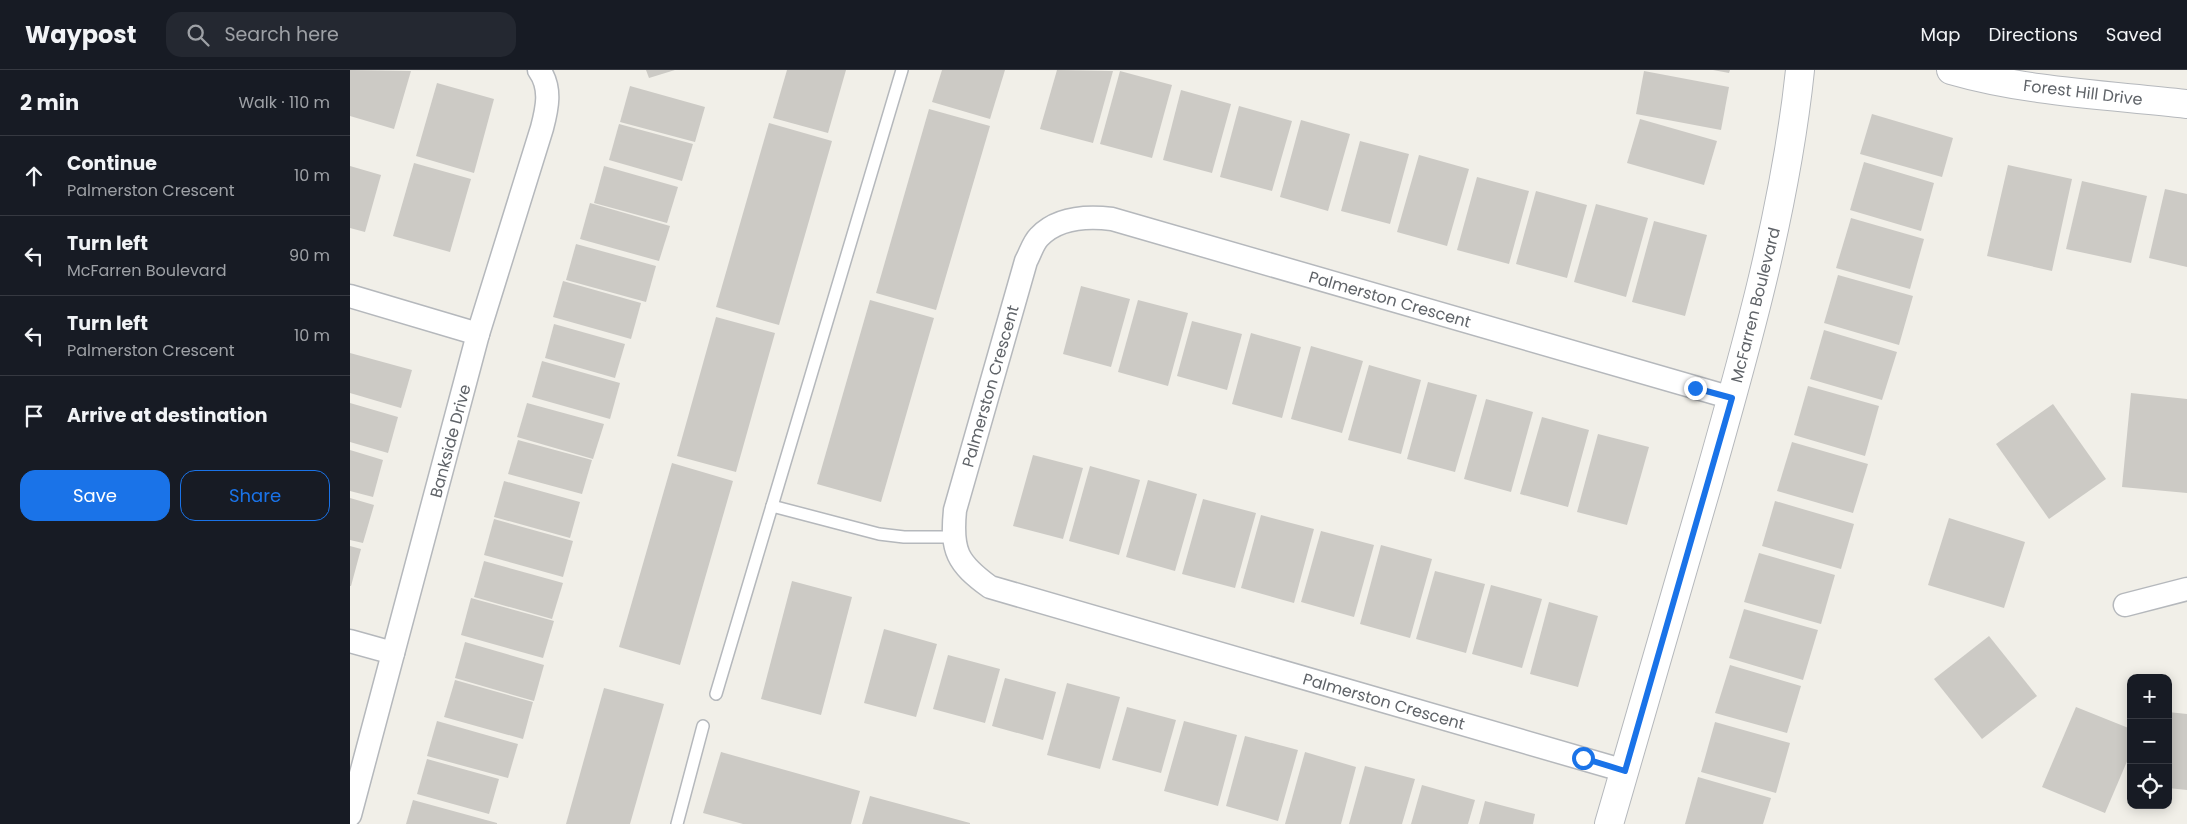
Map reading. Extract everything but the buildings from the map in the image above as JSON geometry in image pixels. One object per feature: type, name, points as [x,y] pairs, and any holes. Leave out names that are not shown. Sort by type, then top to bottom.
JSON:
[{"type":"street","name":"Bankside Drive","points":[[350,815],[478,334],[542,128],[548,101],[545,77],[540,70]]},
{"type":"street","name":"McFarren Boulevard","points":[[1608,824],[1625,771],[1732,398],[1766,266],[1796,108],[1800,70]]},
{"type":"street","name":"Forest Hill Drive","points":[[1951,70],[1977,78],[2033,87],[2187,104]]},
{"type":"street","name":"Palmerston Crescent","points":[[1625,771],[990,587],[969,571],[959,555],[953,537],[955,510],[1026,261],[1039,237],[1062,222],[1088,216],[1112,219],[1732,398]]},
{"type":"street","points":[[350,296],[478,334]]},
{"type":"street","points":[[2124,605],[2187,589]]},
{"type":"street","points":[[350,641],[393,654]]},
{"type":"lane","points":[[716,694],[902,70]]},
{"type":"lane","points":[[772,506],[879,534],[904,537],[953,537]]},
{"type":"lane","points":[[677,824],[702,726]]},
{"type":"route","points":[[1583,758],[1625,771],[1732,398],[1695,388]]}]
